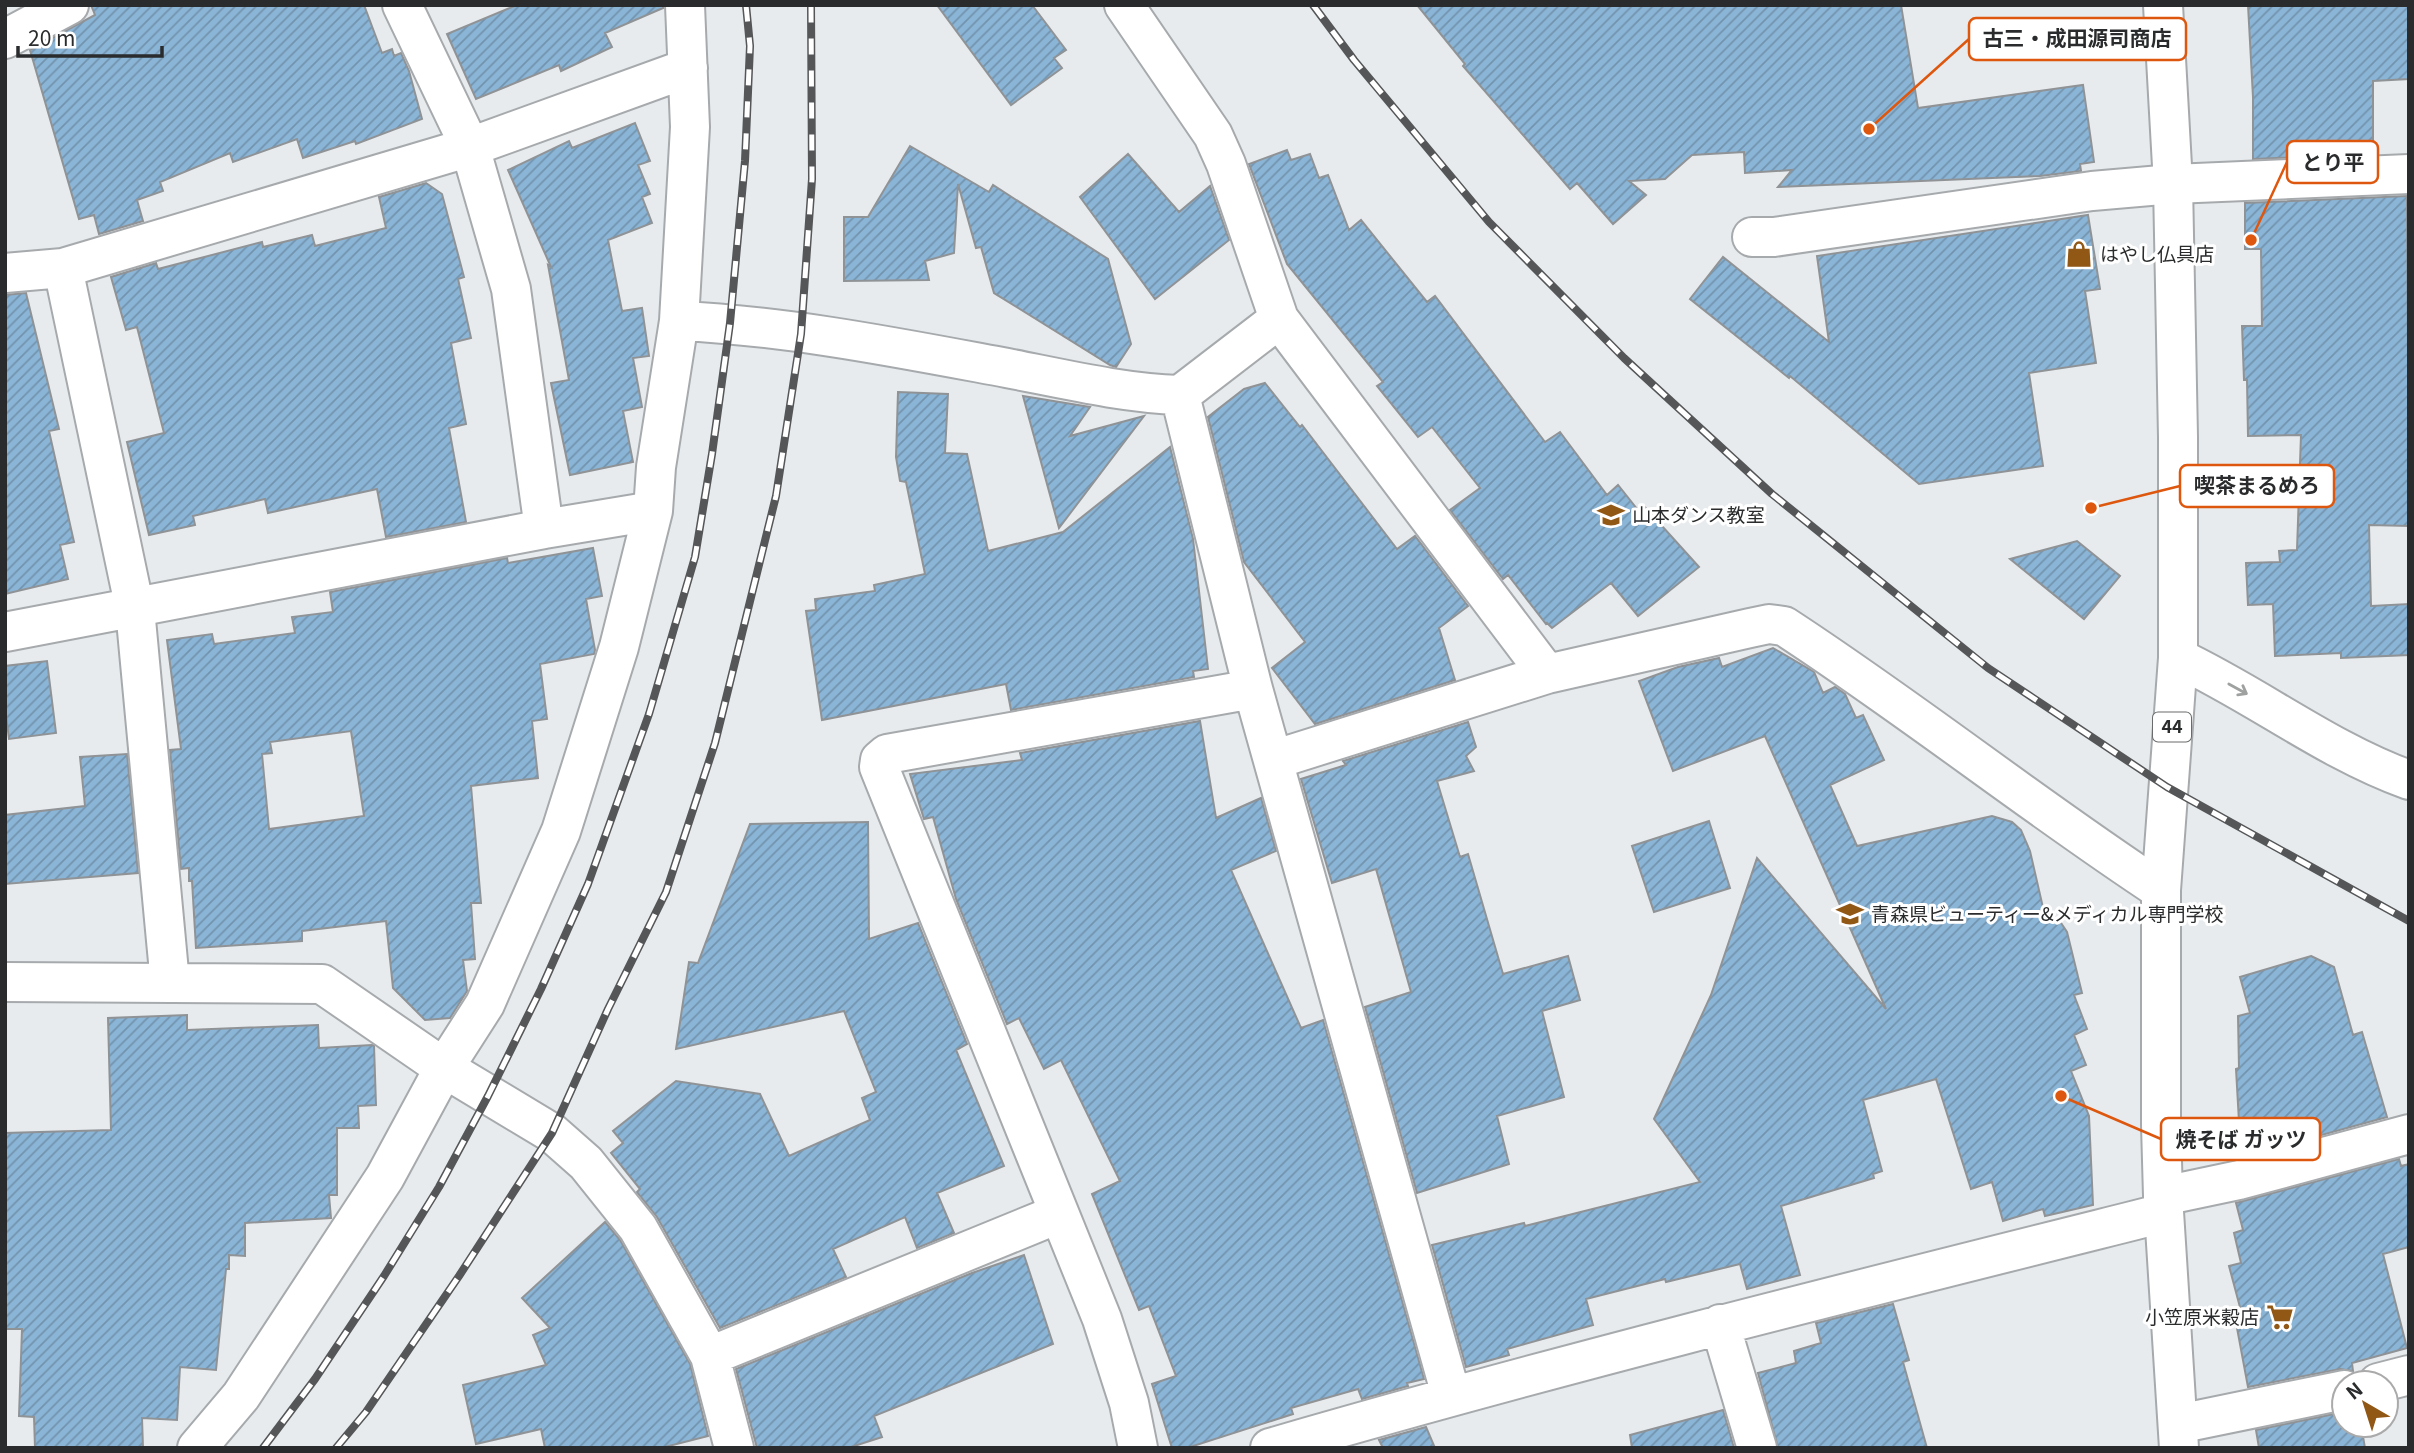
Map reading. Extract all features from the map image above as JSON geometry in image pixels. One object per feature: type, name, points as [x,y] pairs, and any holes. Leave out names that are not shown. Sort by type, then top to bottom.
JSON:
[{"type":"street","points":[[5,40],[69,5]]},
{"type":"street","points":[[402,5],[470,147],[511,289],[544,529]]},
{"type":"street","points":[[197,1448],[241,1396],[385,1177],[444,1068],[485,1004],[562,831],[619,647],[653,512],[656,467],[679,321],[690,127],[685,5]]},
{"type":"street","points":[[1124,5],[1213,135],[1226,164],[1279,319],[1547,674]]},
{"type":"street","name":"44","points":[[2163,5],[2173,184],[2178,437],[2178,658],[2161,890],[2164,1204],[2179,1436]]},
{"type":"street","points":[[5,274],[62,268],[470,147],[688,68]]},
{"type":"street","points":[[1752,237],[1774,237],[2092,191],[2173,184],[2409,174]]},
{"type":"street","points":[[62,268],[135,609],[170,983]]},
{"type":"street","points":[[679,321],[730,323],[956,359],[1103,386],[1153,394],[1180,395],[1279,319]]},
{"type":"street","points":[[1180,395],[1253,690],[1451,1395]]},
{"type":"street","points":[[5,632],[544,529],[653,512]]},
{"type":"street","points":[[1273,760],[1547,674],[1769,624],[1784,626],[1861,676],[2101,851],[2161,890]]},
{"type":"street","points":[[2178,658],[2247,693],[2304,729],[2409,780]]},
{"type":"street","points":[[1138,1448],[1129,1403],[1102,1319],[879,767],[880,760],[887,754],[1253,690]]},
{"type":"street","points":[[5,982],[322,984],[444,1068],[552,1133],[586,1163],[638,1228],[710,1356],[734,1448]]},
{"type":"street","points":[[1270,1448],[1451,1395],[2164,1204],[2239,1180],[2409,1134]]},
{"type":"street","points":[[710,1356],[1058,1214]]},
{"type":"street","points":[[1720,1324],[1757,1448]]},
{"type":"street","points":[[2179,1436],[2330,1394]]},
{"type":"building","points":[[91,5],[364,5],[382,53],[392,49],[394,56],[401,53],[409,71],[422,119],[356,144],[355,141],[303,158],[297,139],[233,162],[230,153],[160,182],[163,191],[137,200],[143,221],[99,234],[94,215],[79,219],[30,50],[95,15]]},
{"type":"building","points":[[517,5],[663,5],[663,8],[605,33],[612,47],[561,71],[559,65],[476,99],[447,34]]},
{"type":"building","points":[[937,5],[1032,5],[1066,50],[1054,58],[1062,68],[1011,105]]},
{"type":"building","points":[[1417,5],[1901,5],[1918,108],[2083,85],[2094,162],[2080,164],[2081,171],[2040,176],[1778,187],[1792,170],[1745,173],[1744,152],[1692,155],[1665,179],[1629,181],[1646,195],[1613,224],[1577,183],[1570,189],[1463,66],[1465,64]]},
{"type":"building","points":[[2248,5],[2409,5],[2409,79],[2373,81],[2373,154],[2253,159]]},
{"type":"building","points":[[635,123],[650,161],[638,165],[650,194],[642,197],[652,223],[608,240],[622,311],[642,308],[649,356],[633,358],[642,407],[623,411],[633,462],[570,475],[551,383],[569,380],[548,265],[551,267],[508,170],[569,141],[572,148]]},
{"type":"building","points":[[910,146],[989,192],[993,185],[1108,259],[1131,344],[1116,367],[994,293],[981,247],[976,248],[958,184],[954,253],[925,261],[929,280],[844,281],[844,217],[868,217]]},
{"type":"building","points":[[1287,150],[1291,160],[1310,154],[1319,178],[1328,175],[1349,230],[1361,220],[1427,302],[1435,296],[1545,442],[1560,432],[1607,495],[1618,485],[1638,510],[1644,506],[1699,567],[1638,616],[1611,583],[1552,628],[1546,624],[1508,575],[1503,579],[1450,510],[1480,488],[1432,427],[1418,437],[1377,386],[1383,382],[1287,264],[1249,164]]},
{"type":"building","points":[[1128,154],[1179,212],[1210,186],[1229,240],[1155,299],[1080,197]]},
{"type":"building","points":[[426,183],[442,194],[464,277],[458,279],[471,338],[451,343],[466,424],[449,428],[466,522],[386,537],[377,489],[268,513],[265,499],[193,516],[195,525],[149,535],[127,442],[164,433],[137,327],[126,330],[111,277],[156,263],[158,269],[262,242],[263,247],[312,235],[315,246],[386,228],[379,197]]},
{"type":"building","points":[[2407,196],[2409,526],[2369,525],[2371,606],[2409,604],[2409,655],[2341,658],[2341,653],[2275,656],[2273,604],[2248,605],[2246,563],[2280,562],[2279,551],[2297,550],[2301,435],[2248,436],[2242,326],[2262,326],[2261,249],[2245,249],[2245,203]]},
{"type":"building","points":[[2088,215],[2100,289],[2085,291],[2096,363],[2029,373],[2043,466],[1919,484],[1790,376],[1789,378],[1690,299],[1723,257],[1829,342],[1817,256]]},
{"type":"building","points":[[26,293],[59,429],[49,431],[74,542],[60,545],[68,579],[5,594],[5,295]]},
{"type":"building","points":[[1265,383],[1300,427],[1302,425],[1397,549],[1415,536],[1468,606],[1439,628],[1455,680],[1315,724],[1272,668],[1305,642],[1244,562],[1208,417],[1244,389]]},
{"type":"building","points":[[898,392],[948,394],[945,453],[967,454],[988,551],[1063,532],[1170,447],[1193,539],[1208,669],[1193,671],[1194,677],[1011,710],[1006,684],[822,720],[806,611],[816,610],[815,599],[875,591],[874,585],[925,574],[906,482],[900,481],[896,457]]},
{"type":"building","points":[[1023,396],[1090,407],[1070,436],[1144,416],[1059,528]]},
{"type":"building","points":[[2077,541],[2120,576],[2084,619],[2010,559]]},
{"type":"building","points":[[593,548],[602,596],[586,599],[594,654],[540,664],[547,719],[532,721],[538,778],[471,786],[481,903],[471,903],[475,959],[463,960],[467,991],[450,1018],[425,1020],[393,988],[386,921],[302,931],[302,941],[196,948],[192,881],[189,881],[189,868],[181,869],[170,750],[181,749],[167,640],[212,634],[214,644],[295,633],[292,617],[333,612],[330,592],[507,558],[508,563]],"holes":[[[351,731],[364,816],[269,829],[262,754],[272,753],[270,742]]]},
{"type":"building","points":[[1773,648],[1814,672],[1823,693],[1835,687],[1845,694],[1856,718],[1863,715],[1884,760],[1830,785],[1857,846],[1992,816],[2012,822],[2021,830],[2030,851],[2044,912],[2061,923],[2067,932],[2082,993],[2074,995],[2087,1029],[2074,1035],[2086,1065],[2071,1071],[2089,1116],[2093,1205],[2045,1216],[2043,1209],[2003,1221],[1992,1182],[1971,1189],[1936,1079],[1863,1100],[1882,1171],[1873,1174],[1874,1178],[1781,1206],[1800,1275],[1747,1289],[1740,1264],[1586,1299],[1593,1325],[1507,1349],[1509,1355],[1466,1367],[1432,1245],[1524,1223],[1525,1226],[1700,1182],[1654,1119],[1711,995],[1757,858],[1886,1009],[1765,736],[1673,771],[1639,681],[1678,667],[1719,658],[1722,667]]},
{"type":"building","points":[[47,661],[56,733],[9,739],[5,707],[5,666]]},
{"type":"building","points":[[1200,721],[1216,818],[1261,798],[1276,851],[1231,870],[1301,1028],[1323,1020],[1424,1379],[1362,1399],[1358,1389],[1291,1408],[1293,1414],[1187,1448],[1172,1448],[1152,1384],[1176,1376],[1149,1306],[1139,1310],[1092,1194],[1120,1181],[1061,1060],[1044,1069],[1019,1018],[1007,1024],[956,899],[933,817],[924,819],[910,774],[1022,760],[1020,753]]},
{"type":"building","points":[[1468,722],[1476,747],[1466,756],[1474,771],[1437,781],[1460,857],[1468,854],[1503,974],[1568,956],[1580,1000],[1542,1011],[1564,1097],[1497,1116],[1509,1164],[1417,1193],[1365,1007],[1411,992],[1376,869],[1332,883],[1301,779],[1346,765],[1343,761]]},
{"type":"building","points":[[127,754],[138,873],[5,884],[5,815],[85,806],[80,757]]},
{"type":"building","points":[[1709,821],[1730,888],[1654,912],[1632,846]]},
{"type":"building","points":[[868,822],[869,939],[918,923],[967,1044],[956,1050],[1004,1166],[937,1193],[954,1233],[917,1248],[905,1217],[833,1249],[846,1277],[720,1328],[657,1217],[637,1192],[640,1189],[611,1153],[623,1143],[613,1131],[676,1081],[760,1094],[789,1156],[870,1120],[862,1098],[876,1092],[844,1011],[676,1049],[689,962],[698,963],[750,824]]},
{"type":"building","points":[[2311,956],[2334,967],[2353,1035],[2362,1032],[2387,1117],[2241,1157],[2236,1069],[2239,1068],[2238,1016],[2250,1013],[2240,977]]},
{"type":"building","points":[[187,1015],[187,1030],[318,1025],[319,1048],[372,1045],[376,1105],[358,1106],[359,1128],[337,1128],[337,1195],[329,1195],[331,1218],[245,1223],[245,1256],[229,1255],[229,1269],[226,1269],[216,1370],[180,1367],[177,1420],[142,1418],[143,1448],[35,1448],[34,1417],[19,1416],[22,1329],[5,1329],[5,1133],[111,1130],[108,1018]]},
{"type":"building","points":[[2399,1159],[2401,1166],[2409,1164],[2409,1247],[2383,1254],[2407,1348],[2352,1363],[2353,1369],[2330,1369],[2248,1387],[2237,1328],[2245,1326],[2229,1266],[2241,1263],[2234,1233],[2243,1230],[2236,1203]]},
{"type":"building","points":[[605,1222],[620,1240],[690,1364],[708,1436],[661,1448],[545,1448],[541,1429],[476,1444],[463,1385],[546,1365],[533,1335],[550,1328],[522,1298]]},
{"type":"building","points":[[1024,1255],[1053,1344],[874,1416],[882,1437],[848,1448],[757,1448],[736,1369],[972,1273]]},
{"type":"building","points":[[1893,1304],[1909,1360],[1903,1362],[1927,1448],[1778,1448],[1758,1373],[1796,1363],[1794,1351],[1821,1343],[1816,1323]]},
{"type":"building","points":[[1723,1410],[1734,1448],[1632,1448],[1630,1435]]},
{"type":"building","points":[[2330,1415],[2330,1439],[2363,1439],[2365,1448],[2259,1448],[2256,1430]]},
{"type":"building","points":[[1426,1427],[1435,1448],[1383,1448],[1379,1440]]},
{"type":"railway","points":[[263,1448],[315,1379],[384,1276],[439,1187],[488,1096],[541,989],[588,884],[649,714],[695,557],[730,323],[745,161],[750,46],[746,5]]},
{"type":"railway","points":[[336,1448],[366,1412],[552,1133],[608,1009],[666,892],[715,743],[776,496],[801,334],[812,179],[811,5]]},
{"type":"railway","points":[[1313,5],[1354,60],[1489,222],[1624,358],[1772,494],[1988,668],[2167,787],[2409,921]]},
{"type":"place","name":"古三・成田源司商店","points":[[1869,129]]},
{"type":"place","name":"とり平","points":[[2251,240]]},
{"type":"place","name":"はやし仏具店","points":[[2079,254]]},
{"type":"place","name":"喫茶まるめろ","points":[[2091,508]]},
{"type":"place","name":"山本ダンス教室","points":[[1611,515]]},
{"type":"place","name":"青森県ビューティー&メディカル専門学校","points":[[1850,914]]},
{"type":"place","name":"焼そば ガッツ","points":[[2061,1096]]},
{"type":"place","name":"小笠原米穀店","points":[[2280,1317]]}]
